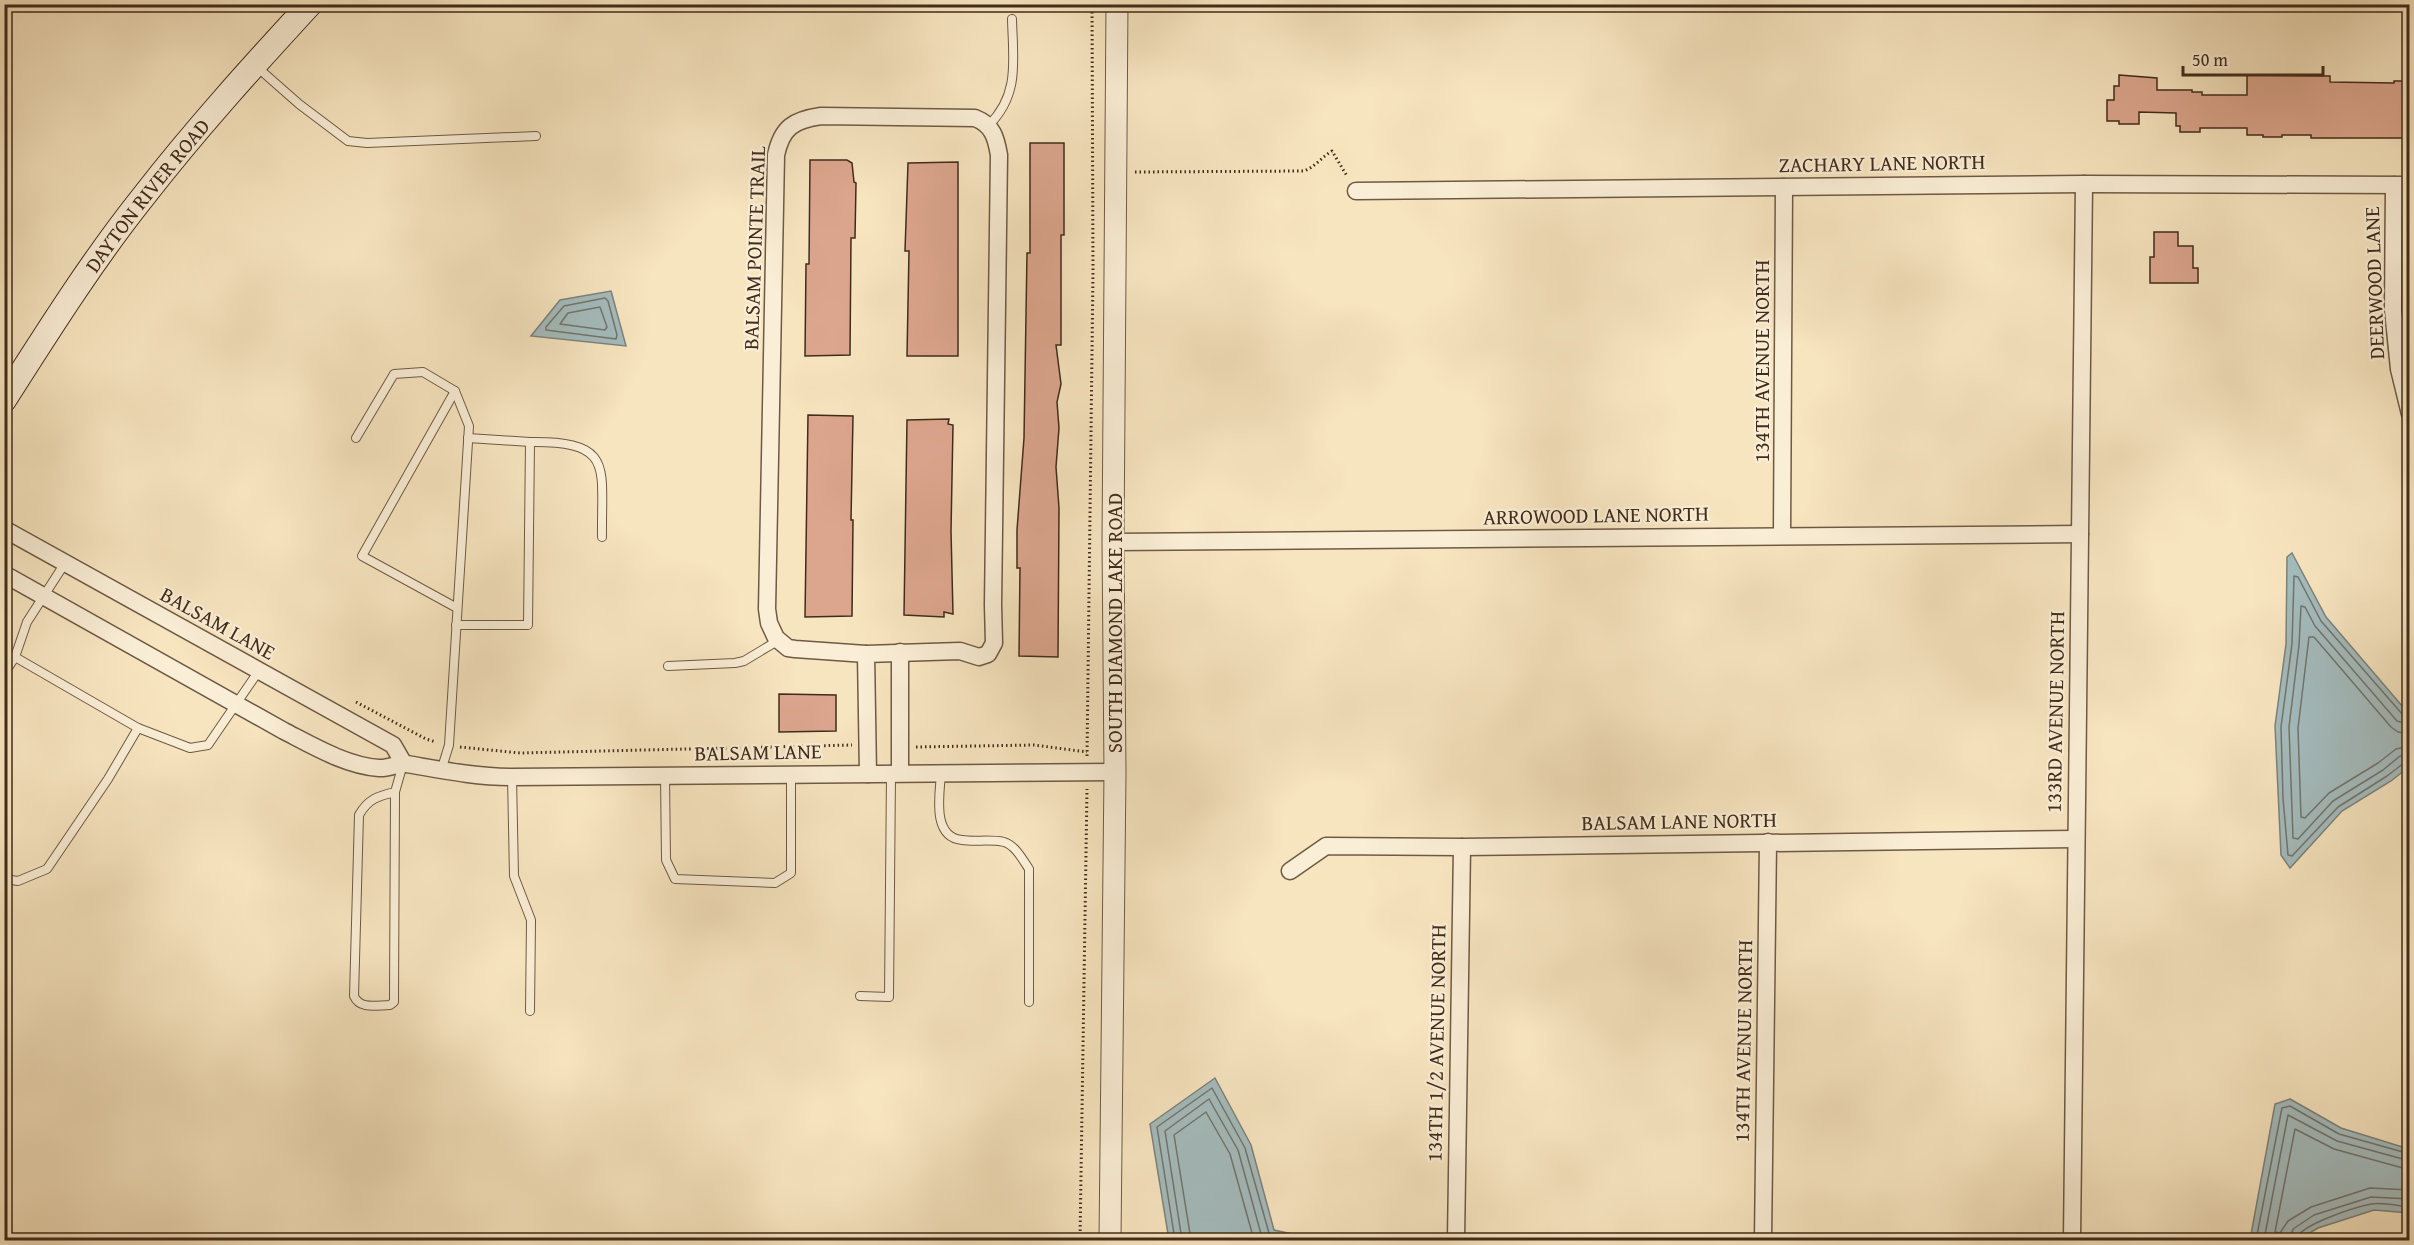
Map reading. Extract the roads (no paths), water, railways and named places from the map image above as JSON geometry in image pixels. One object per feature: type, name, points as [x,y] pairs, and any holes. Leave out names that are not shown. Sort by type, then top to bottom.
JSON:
[{"type":"main road","name":"DAYTON RIVER ROAD","points":[[4,400],[64,306],[141,198],[254,65],[310,4]]},
{"type":"street","name":"SOUTH DIAMOND LAKE ROAD","points":[[1110,1240],[1115,772],[1113,542],[1117,4]]},
{"type":"street","name":"BALSAM POINTE TRAIL","points":[[779,640],[769,623],[767,609],[776,155],[779,141],[788,128],[796,123],[821,116],[964,117],[975,118],[989,125]]},
{"type":"street","points":[[779,640],[788,648],[795,649],[866,654],[960,651],[979,657],[988,654],[994,644],[999,155],[995,135],[989,125]]},
{"type":"street","name":"ZACHARY LANE NORTH","points":[[1356,190],[2084,184],[2402,185]]},
{"type":"street","name":"133RD AVENUE NORTH","points":[[2072,1240],[2084,184]]},
{"type":"street","name":"DEERWOOD LANE","points":[[2402,185],[2393,310],[2399,369],[2409,414]]},
{"type":"street","name":"134TH AVENUE NORTH","points":[[1782,535],[1784,187]]},
{"type":"street","name":"BALSAM LANE","points":[[4,529],[393,745],[404,764]]},
{"type":"street","name":"ARROWOOD LANE NORTH","points":[[1113,542],[2080,534]]},
{"type":"street","name":"BALSAM LANE","points":[[4,574],[321,750],[356,763],[381,768],[404,764],[484,777],[1115,772]]},
{"type":"street","points":[[895,773],[900,748],[900,652]]},
{"type":"street","points":[[866,654],[868,774]]},
{"type":"street","name":"BALSAM LANE NORTH","points":[[1290,871],[1326,846],[1462,847],[2076,839]]},
{"type":"street","name":"134TH AVENUE NORTH","points":[[1763,1240],[1768,842]]},
{"type":"street","name":"134TH 1/2 AVENUE NORTH","points":[[1456,1240],[1462,847]]},
{"type":"lane","points":[[989,125],[1004,109],[1011,89],[1012,19]]},
{"type":"lane","points":[[254,65],[299,104],[348,141],[367,143],[536,135]]},
{"type":"lane","points":[[356,438],[394,374],[423,372],[455,391],[469,426],[449,745],[441,771]]},
{"type":"lane","points":[[455,391],[362,556],[457,608]]},
{"type":"lane","points":[[468,438],[560,442],[579,446],[594,455],[601,466],[602,537]]},
{"type":"lane","points":[[456,625],[528,625],[530,442]]},
{"type":"lane","points":[[4,674],[15,657],[27,622],[65,563]]},
{"type":"lane","points":[[668,666],[744,661],[779,640]]},
{"type":"lane","points":[[15,657],[138,728],[190,748],[208,745],[258,672]]},
{"type":"lane","points":[[4,879],[18,881],[47,870],[108,779],[138,728]]},
{"type":"lane","points":[[395,792],[377,796],[366,803],[359,815],[354,996],[362,1005],[390,1005],[394,1002],[395,792],[404,764]]},
{"type":"lane","points":[[860,996],[888,997],[895,773]]},
{"type":"lane","points":[[941,773],[938,813],[946,831],[958,840],[1005,842],[1019,854],[1029,869],[1029,1002]]},
{"type":"lane","points":[[665,776],[666,860],[675,879],[775,883],[791,873],[791,774]]},
{"type":"lane","points":[[512,777],[514,876],[531,920],[530,1011]]},
{"type":"water","points":[[611,291],[626,346],[531,336],[560,300]]},
{"type":"water","points":[[2292,553],[2326,617],[2409,714],[2410,766],[2391,781],[2342,811],[2290,868],[2281,855],[2275,726],[2286,644],[2287,557]]},
{"type":"water","points":[[1215,1078],[1251,1145],[1274,1230],[1320,1240],[1169,1240],[1150,1124]]},
{"type":"water","points":[[2290,1099],[2341,1128],[2409,1149],[2409,1213],[2374,1210],[2318,1228],[2298,1240],[2250,1240],[2275,1104]]}]
